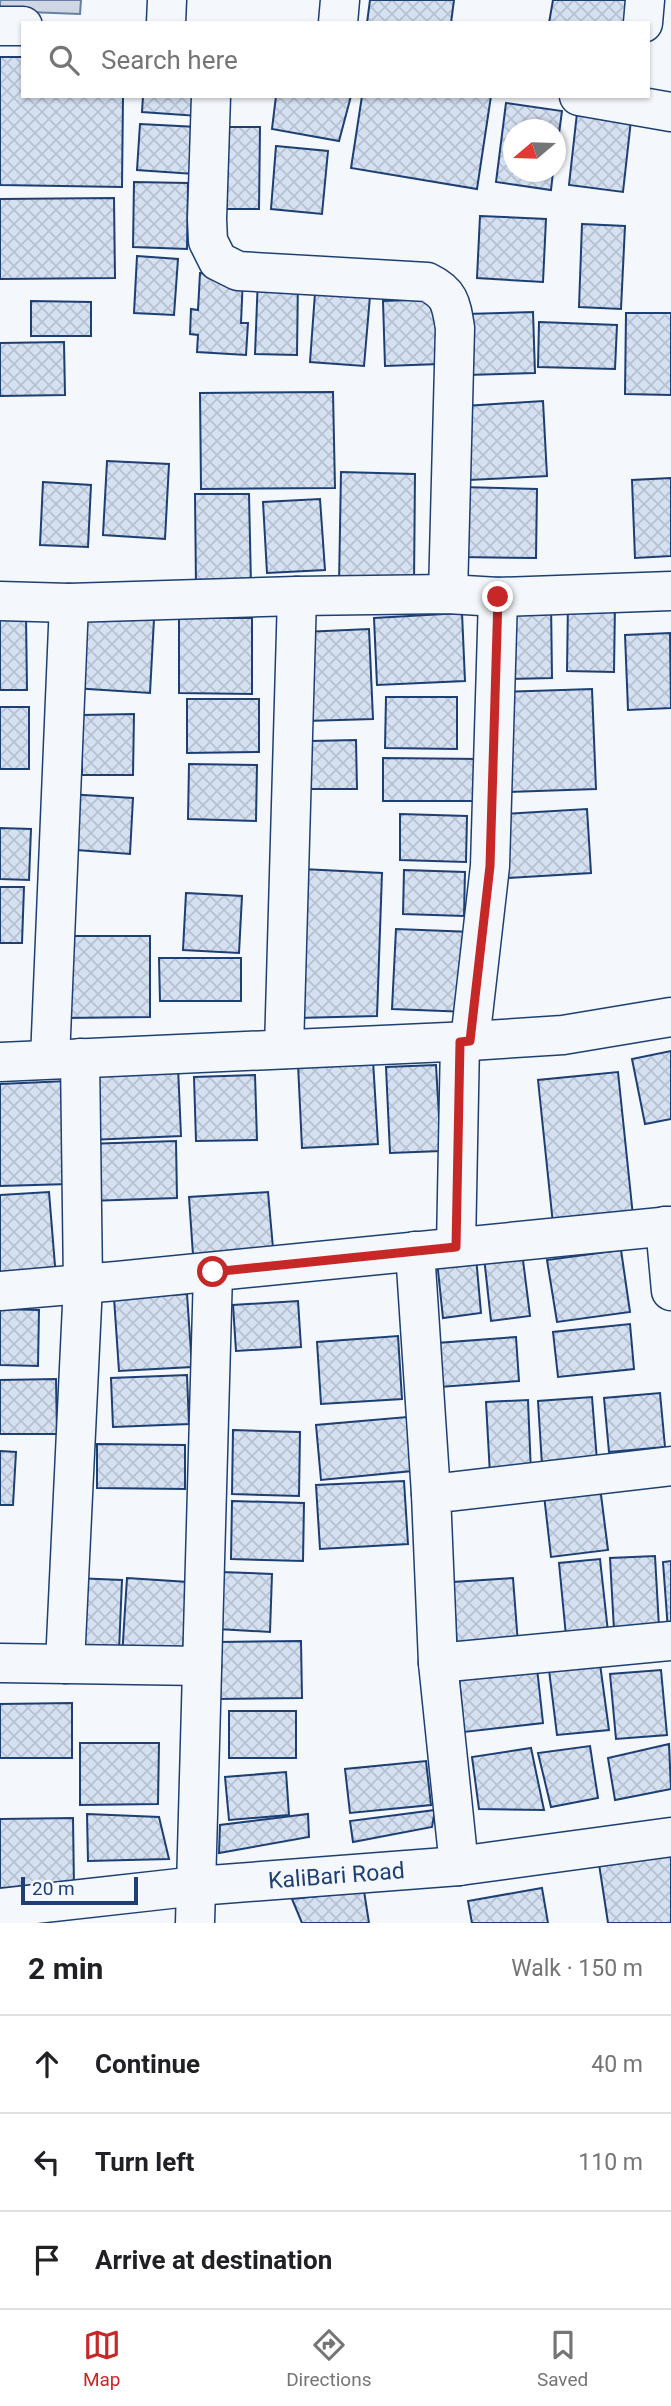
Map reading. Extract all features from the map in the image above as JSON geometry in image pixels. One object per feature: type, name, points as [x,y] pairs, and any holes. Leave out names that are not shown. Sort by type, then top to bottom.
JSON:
[{"type":"street","points":[[166,21],[167,0]]},
{"type":"street","points":[[338,21],[340,0]]},
{"type":"street","points":[[643,21],[645,0]]},
{"type":"street","points":[[0,26],[21,26]]},
{"type":"street","points":[[211,98],[207,219],[208,241],[218,261],[238,271],[427,282],[442,289],[451,303],[455,328],[449,594]]},
{"type":"street","points":[[594,98],[648,105]]},
{"type":"street","points":[[0,601],[69,603],[449,594],[498,597],[671,591]]},
{"type":"street","points":[[284,1049],[297,596]]},
{"type":"street","points":[[456,1247],[465,1041],[490,866],[498,597]]},
{"type":"street","points":[[65,1664],[83,1284],[65,1059],[69,603]]},
{"type":"street","points":[[0,1062],[563,1035],[671,1017]]},
{"type":"street","points":[[0,1291],[668,1226],[671,1291]]},
{"type":"street","points":[[415,1251],[431,1494],[438,1663],[459,1866]]},
{"type":"street","points":[[196,1905],[213,1272]]},
{"type":"street","points":[[431,1494],[671,1466]]},
{"type":"street","points":[[438,1663],[671,1641]]},
{"type":"street","points":[[0,1662],[202,1666]]},
{"type":"street","name":"KaliBari Road","points":[[0,1908],[196,1905],[671,1837]]},
{"type":"shaded area","points":[[0,0],[81,0],[80,14],[0,11]]},
{"type":"building","points":[[370,0],[454,0],[451,21],[367,21]]},
{"type":"building","points":[[553,0],[628,0],[624,21],[549,21]]},
{"type":"building","points":[[0,57],[21,57],[21,98],[123,98],[122,187],[0,185]]},
{"type":"building","points":[[143,98],[198,98],[198,116],[142,112]]},
{"type":"building","points":[[276,98],[350,98],[339,141],[272,129]]},
{"type":"building","points":[[362,98],[491,98],[477,189],[351,168]]},
{"type":"building","points":[[506,103],[562,111],[561,119],[504,119]]},
{"type":"building","points":[[577,113],[631,120],[623,192],[569,185]]},
{"type":"building","points":[[140,124],[197,127],[194,174],[137,170]]},
{"type":"building","points":[[215,127],[260,127],[259,209],[215,209]]},
{"type":"building","points":[[503,127],[503,182],[552,182],[551,190],[496,182]]},
{"type":"building","points":[[276,146],[328,151],[322,214],[271,209]]},
{"type":"building","points":[[134,182],[188,183],[187,249],[133,247]]},
{"type":"building","points":[[114,198],[115,278],[0,279],[0,199]]},
{"type":"building","points":[[480,216],[546,219],[543,282],[477,278]]},
{"type":"building","points":[[582,224],[625,226],[621,309],[579,307]]},
{"type":"building","points":[[137,256],[178,259],[174,315],[134,313]]},
{"type":"building","points":[[200,273],[243,276],[241,323],[248,323],[246,355],[197,352],[198,335],[190,334],[191,309],[198,310]]},
{"type":"building","points":[[258,277],[298,278],[297,355],[255,354]]},
{"type":"building","points":[[315,293],[370,296],[364,366],[310,362]]},
{"type":"building","points":[[438,299],[440,364],[385,366],[383,301]]},
{"type":"building","points":[[31,301],[91,302],[91,336],[31,336]]},
{"type":"building","points":[[533,312],[535,373],[467,375],[466,314]]},
{"type":"building","points":[[626,313],[671,313],[671,395],[625,394]]},
{"type":"building","points":[[539,322],[617,325],[615,369],[538,367]]},
{"type":"building","points":[[64,342],[65,395],[0,396],[0,343]]},
{"type":"building","points":[[333,392],[335,488],[201,489],[200,393]]},
{"type":"building","points":[[543,401],[547,476],[469,480],[465,406]]},
{"type":"building","points":[[107,461],[169,464],[165,539],[103,535]]},
{"type":"building","points":[[341,472],[415,474],[414,586],[339,584]]},
{"type":"building","points":[[671,478],[671,556],[635,558],[632,480]]},
{"type":"building","points":[[43,482],[91,485],[88,547],[40,545]]},
{"type":"building","points":[[461,487],[537,489],[536,558],[460,557]]},
{"type":"building","points":[[195,494],[249,494],[251,585],[196,587]]},
{"type":"building","points":[[320,499],[325,570],[267,573],[263,502]]},
{"type":"building","points":[[551,602],[552,678],[507,679],[506,603]]},
{"type":"building","points":[[568,602],[615,603],[614,672],[567,671]]},
{"type":"building","points":[[462,613],[465,681],[377,685],[374,618]]},
{"type":"building","points":[[78,614],[154,619],[150,693],[73,688]]},
{"type":"building","points":[[26,615],[27,690],[0,690],[0,616]]},
{"type":"building","points":[[179,618],[252,618],[252,694],[179,693]]},
{"type":"building","points":[[369,629],[373,719],[307,721],[304,632]]},
{"type":"building","points":[[670,633],[671,708],[628,710],[625,635]]},
{"type":"building","points":[[592,689],[596,789],[507,792],[504,692]]},
{"type":"building","points":[[386,697],[457,697],[457,749],[385,748]]},
{"type":"building","points":[[187,699],[259,699],[259,752],[187,753]]},
{"type":"building","points":[[0,707],[29,707],[29,769],[0,769]]},
{"type":"building","points":[[134,714],[133,775],[82,775],[82,715]]},
{"type":"building","points":[[356,740],[357,789],[311,789],[311,741]]},
{"type":"building","points":[[383,758],[481,759],[481,801],[383,801]]},
{"type":"building","points":[[189,764],[257,765],[256,821],[188,819]]},
{"type":"building","points":[[67,794],[133,798],[130,854],[63,849]]},
{"type":"building","points":[[587,809],[591,873],[508,878],[504,814]]},
{"type":"building","points":[[400,814],[467,816],[466,862],[400,860]]},
{"type":"building","points":[[0,828],[31,829],[29,880],[0,879]]},
{"type":"building","points":[[302,869],[382,873],[377,1016],[297,1018]]},
{"type":"building","points":[[404,870],[465,872],[464,916],[403,914]]},
{"type":"building","points":[[0,887],[24,887],[22,943],[0,943]]},
{"type":"building","points":[[186,893],[242,896],[239,953],[183,950]]},
{"type":"building","points":[[396,929],[472,932],[468,1012],[392,1009]]},
{"type":"building","points":[[65,936],[150,936],[150,1017],[65,1018]]},
{"type":"building","points":[[159,958],[241,958],[241,1001],[160,1001]]},
{"type":"building","points":[[671,1051],[671,1119],[645,1124],[632,1059]]},
{"type":"building","points":[[373,1060],[378,1144],[302,1148],[298,1064]]},
{"type":"building","points":[[436,1065],[441,1151],[390,1153],[386,1067]]},
{"type":"building","points":[[178,1067],[181,1136],[90,1140],[87,1071]]},
{"type":"building","points":[[618,1072],[633,1216],[553,1224],[538,1080]]},
{"type":"building","points":[[255,1075],[257,1140],[196,1141],[194,1077]]},
{"type":"building","points":[[67,1081],[69,1184],[0,1186],[0,1084]]},
{"type":"building","points":[[176,1141],[177,1198],[88,1201],[86,1144]]},
{"type":"building","points":[[49,1192],[56,1278],[0,1282],[0,1195]]},
{"type":"building","points":[[268,1192],[273,1248],[193,1255],[189,1197]]},
{"type":"building","points":[[621,1250],[630,1312],[557,1322],[547,1260]]},
{"type":"building","points":[[522,1252],[530,1316],[491,1321],[484,1257]]},
{"type":"building","points":[[476,1257],[481,1313],[443,1318],[437,1261]]},
{"type":"building","points":[[187,1294],[192,1367],[119,1371],[114,1298]]},
{"type":"building","points":[[298,1301],[301,1347],[236,1351],[233,1305]]},
{"type":"building","points":[[0,1309],[39,1310],[38,1366],[0,1365]]},
{"type":"building","points":[[630,1324],[634,1369],[558,1377],[553,1332]]},
{"type":"building","points":[[398,1336],[402,1399],[321,1404],[317,1342]]},
{"type":"building","points":[[516,1337],[519,1381],[440,1387],[437,1343]]},
{"type":"building","points":[[187,1375],[189,1424],[113,1427],[111,1378]]},
{"type":"building","points":[[56,1379],[57,1434],[0,1434],[0,1380]]},
{"type":"building","points":[[660,1393],[665,1447],[609,1452],[604,1398]]},
{"type":"building","points":[[592,1397],[597,1461],[542,1465],[538,1401]]},
{"type":"building","points":[[528,1400],[531,1473],[490,1475],[486,1402]]},
{"type":"building","points":[[407,1417],[412,1471],[321,1480],[316,1425]]},
{"type":"building","points":[[233,1430],[300,1432],[299,1496],[232,1494]]},
{"type":"building","points":[[97,1444],[185,1445],[185,1489],[97,1488]]},
{"type":"building","points":[[0,1451],[16,1452],[13,1505],[0,1505]]},
{"type":"building","points":[[599,1479],[608,1550],[551,1557],[543,1486]]},
{"type":"building","points":[[404,1481],[408,1544],[320,1549],[316,1485]]},
{"type":"building","points":[[232,1501],[304,1503],[303,1561],[231,1559]]},
{"type":"building","points":[[655,1556],[659,1627],[614,1630],[610,1558]]},
{"type":"building","points":[[600,1559],[608,1632],[566,1636],[559,1563]]},
{"type":"building","points":[[671,1561],[671,1630],[668,1630],[663,1562]]},
{"type":"building","points":[[221,1572],[272,1574],[270,1632],[218,1629]]},
{"type":"building","points":[[74,1578],[122,1580],[119,1651],[71,1648]]},
{"type":"building","points":[[127,1578],[188,1582],[182,1662],[122,1657]]},
{"type":"building","points":[[513,1578],[518,1644],[457,1648],[453,1582]]},
{"type":"building","points":[[301,1641],[302,1698],[218,1699],[217,1642]]},
{"type":"building","points":[[600,1664],[609,1730],[557,1735],[549,1670]]},
{"type":"building","points":[[537,1668],[543,1723],[464,1732],[459,1676]]},
{"type":"building","points":[[661,1670],[667,1735],[616,1739],[610,1674]]},
{"type":"building","points":[[72,1703],[72,1758],[0,1758],[0,1704]]},
{"type":"building","points":[[229,1711],[296,1711],[296,1758],[229,1758]]},
{"type":"building","points":[[80,1743],[159,1743],[158,1804],[80,1805]]},
{"type":"building","points":[[669,1744],[671,1789],[615,1800],[608,1758]]},
{"type":"building","points":[[590,1746],[598,1798],[551,1807],[538,1753]]},
{"type":"building","points":[[531,1748],[544,1810],[479,1809],[472,1757]]},
{"type":"building","points":[[426,1761],[431,1805],[350,1813],[345,1769]]},
{"type":"building","points":[[286,1772],[289,1815],[229,1820],[225,1777]]},
{"type":"building","points":[[435,1810],[432,1827],[353,1842],[350,1821]]},
{"type":"building","points":[[87,1814],[159,1817],[169,1859],[88,1861]]},
{"type":"building","points":[[308,1814],[309,1837],[219,1853],[220,1825]]},
{"type":"building","points":[[73,1818],[74,1888],[0,1888],[0,1819]]},
{"type":"building","points":[[671,1852],[671,1923],[608,1923],[599,1864]]},
{"type":"building","points":[[542,1888],[548,1923],[472,1923],[468,1901]]},
{"type":"building","points":[[364,1891],[369,1923],[302,1923],[292,1899]]},
{"type":"route","points":[[213,1272],[456,1247],[460,1042],[470,1041],[490,866],[498,597]]}]
